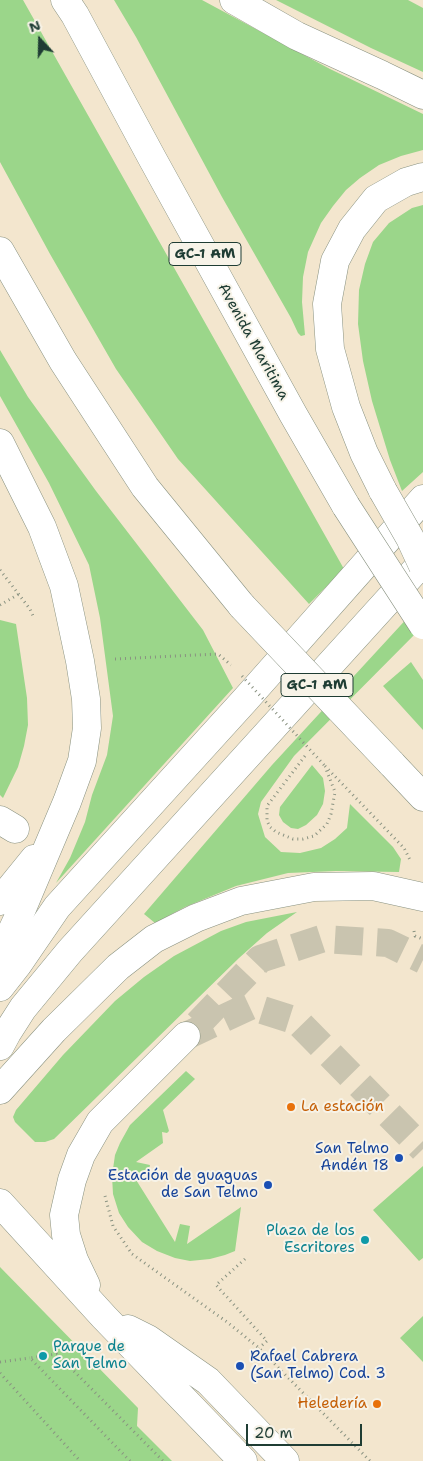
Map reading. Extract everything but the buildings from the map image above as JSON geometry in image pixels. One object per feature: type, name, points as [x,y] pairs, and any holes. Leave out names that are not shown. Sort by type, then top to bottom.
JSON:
[{"type":"main road","name":"Avenida Maritima","points":[[65,0],[75,15],[156,167],[346,506],[423,624]]},
{"type":"main road","points":[[234,0],[297,36],[423,95]]},
{"type":"main road","points":[[423,177],[406,182],[376,199],[352,229],[335,261],[328,304],[330,349],[346,407],[364,453],[423,566]]},
{"type":"main road","name":"GC-1 AM","points":[[0,251],[63,361],[145,487],[242,606],[423,797]]},
{"type":"main road","points":[[0,443],[42,527],[64,586],[86,698],[87,728],[82,761],[55,832],[0,957]]},
{"type":"main road","points":[[0,987],[57,908],[423,499]]},
{"type":"main road","points":[[0,1046],[24,1008],[70,951],[423,562]]},
{"type":"main road","points":[[0,901],[55,832]]},
{"type":"main road","points":[[0,1090],[54,1030],[118,967],[154,939],[196,918],[241,901],[314,887],[373,886],[419,896]]},
{"type":"main road","points":[[0,1009],[23,993],[70,951]]},
{"type":"main road","points":[[186,1036],[100,1122],[81,1155],[72,1180],[64,1215],[66,1235],[82,1278],[104,1317],[148,1339],[208,1380],[284,1461]]},
{"type":"main road","points":[[0,1203],[104,1317],[243,1461]]},
{"type":"path","points":[[0,570],[30,609],[36,622]]},
{"type":"path","points":[[0,605],[19,594]]},
{"type":"path","points":[[80,662],[218,654],[242,676],[404,848],[416,873],[419,896],[411,914],[416,936],[423,939]]},
{"type":"path","points":[[305,756],[267,806],[267,820],[270,827],[276,832],[293,839],[303,839],[314,836],[327,824],[335,792],[325,766]]},
{"type":"path","points":[[104,1191],[113,1226],[132,1254],[227,1322],[258,1348],[370,1461]]},
{"type":"path","points":[[244,1259],[216,1285],[267,1341],[258,1348]]},
{"type":"path","points":[[0,1362],[57,1354],[163,1461]]},
{"type":"path","points":[[30,1358],[130,1461]]},
{"type":"path","points":[[0,1373],[80,1461]]},
{"type":"green space","points":[[0,0],[23,0],[344,569],[309,604],[178,459],[116,369],[0,162]]},
{"type":"green space","points":[[114,0],[202,0],[330,69],[423,114],[423,150],[379,165],[360,178],[346,190],[321,223],[308,252],[303,277],[302,302],[305,335],[301,336],[298,333]]},
{"type":"green space","points":[[276,0],[408,0],[423,8],[423,72],[371,48]]},
{"type":"green space","points":[[423,205],[423,472],[402,491],[390,460],[372,401],[363,361],[358,324],[359,290],[365,264],[373,242],[389,223],[412,208]]},
{"type":"green space","points":[[0,350],[28,397],[96,491],[203,630],[233,688],[56,883],[70,858],[85,822],[92,795],[107,755],[113,716],[100,618],[89,565],[49,483],[0,396]]},
{"type":"green space","points":[[423,601],[423,626],[294,756],[261,802],[258,814],[265,837],[281,852],[300,853],[321,848],[347,828],[350,804],[393,847],[401,859],[399,872],[336,871],[288,873],[236,886],[185,907],[155,923],[144,914],[272,765]]},
{"type":"green space","points":[[0,620],[16,624],[27,698],[28,725],[18,767],[3,798],[0,795]]},
{"type":"green space","points":[[411,662],[423,680],[423,730],[383,686]]},
{"type":"green space","points":[[312,765],[323,778],[325,791],[323,804],[317,815],[306,825],[298,829],[291,828],[283,822],[279,815],[280,807]]},
{"type":"green space","points":[[297,912],[267,933],[239,958],[54,1139],[45,1142],[35,1142],[15,1122],[13,1117],[16,1110],[63,1055],[115,1001],[144,977],[174,956],[221,931],[246,922]]},
{"type":"green space","points":[[186,1071],[195,1079],[163,1110],[169,1131],[167,1133],[162,1132],[163,1143],[136,1162],[150,1165],[148,1174],[133,1175],[175,1242],[180,1224],[190,1226],[187,1244],[241,1207],[235,1251],[210,1259],[190,1261],[157,1251],[142,1242],[128,1227],[119,1213],[113,1194],[112,1176],[115,1155],[130,1125]]},
{"type":"green space","points":[[423,1166],[423,1258],[419,1261],[373,1210]]},
{"type":"green space","name":"Parque de San Telmo","points":[[0,1267],[138,1408],[137,1426],[172,1461],[0,1461]]},
{"type":"green space","points":[[423,1316],[423,1362],[400,1338]]},
{"type":"tunnel","points":[[198,1024],[260,959],[321,939],[388,943],[423,960]]},
{"type":"tunnel","points":[[186,1036],[250,1006],[297,1021],[423,1149]]},
{"type":"place","name":"La estación","points":[[291,1107]]},
{"type":"place","name":"San Telmo Andén 18","points":[[399,1158]]},
{"type":"place","name":"Estación de guaguas de San Telmo","points":[[268,1185]]},
{"type":"place","name":"Plaza de los Escritores","points":[[365,1240]]},
{"type":"place","name":"Parque de San Telmo","points":[[43,1356]]},
{"type":"place","name":"Rafael Cabrera (San Telmo) Cod. 3","points":[[240,1366]]},
{"type":"place","name":"Heledería","points":[[377,1404]]}]
